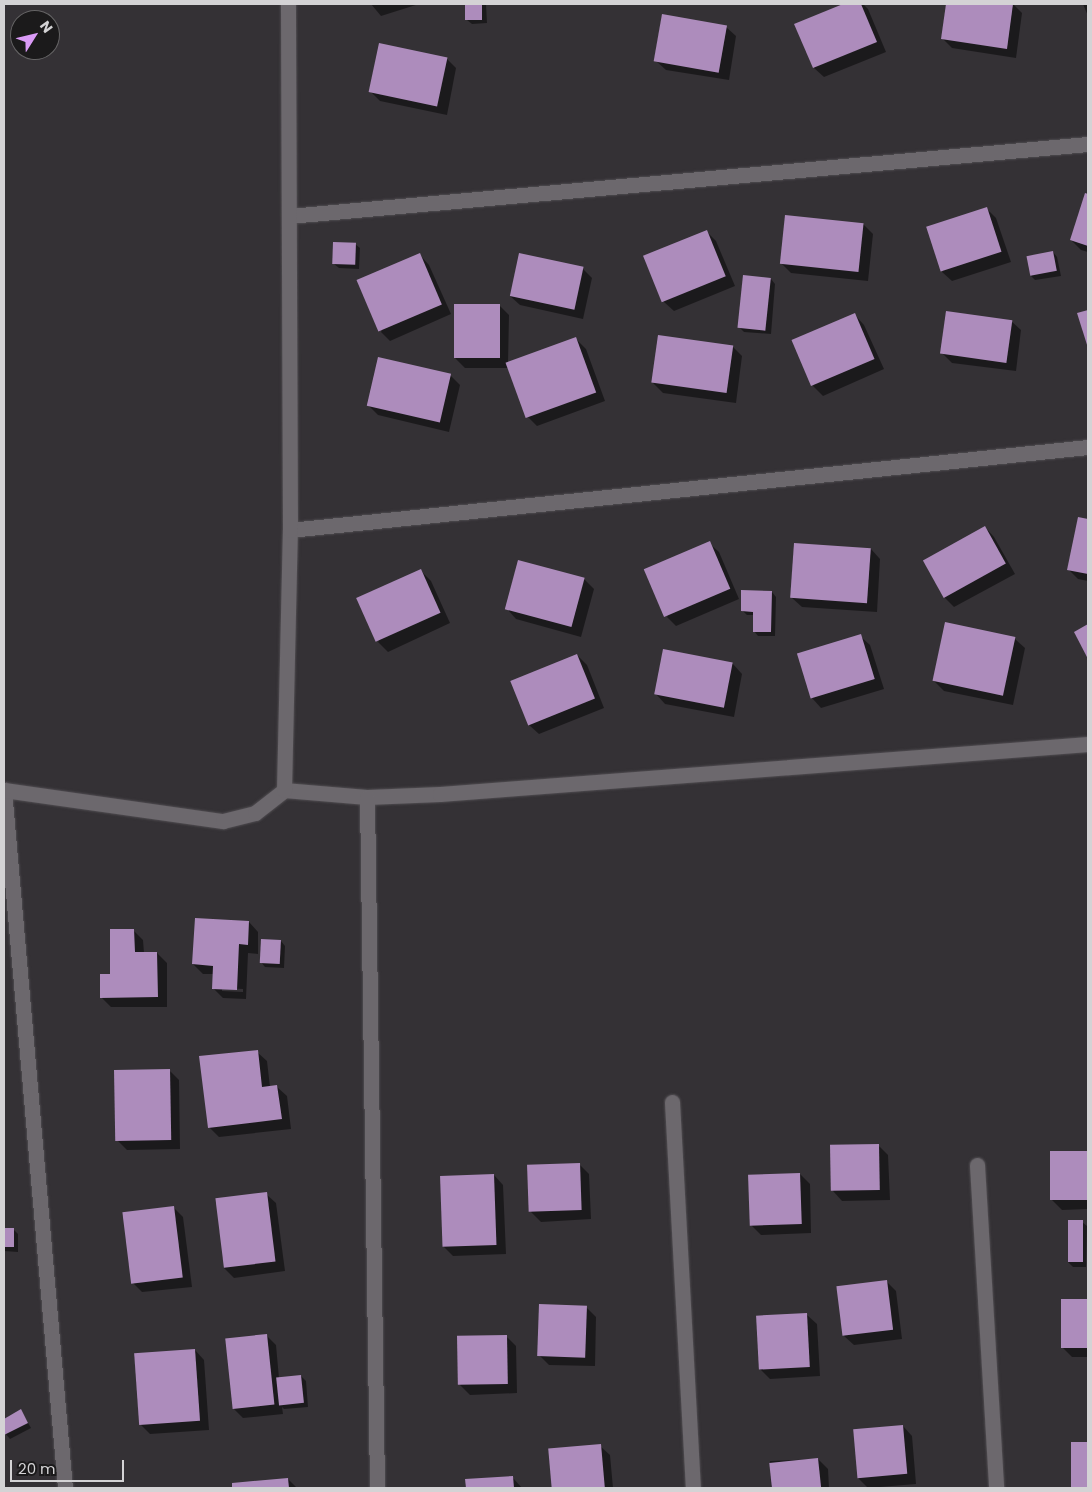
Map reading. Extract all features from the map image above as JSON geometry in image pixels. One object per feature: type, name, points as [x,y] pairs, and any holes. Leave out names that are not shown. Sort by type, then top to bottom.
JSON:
[{"type":"street","points":[[284,790],[290,530],[288,4]]},
{"type":"street","points":[[289,216],[1088,144]]},
{"type":"street","points":[[290,530],[1088,447]]},
{"type":"street","points":[[65,1488],[4,790],[223,821],[256,813],[284,790],[367,797],[440,794],[1088,744]]},
{"type":"street","points":[[367,797],[376,1488]]},
{"type":"street","points":[[672,1102],[693,1488]]},
{"type":"street","points":[[977,1165],[996,1488]]},
{"type":"building","points":[[465,4],[482,4],[482,20],[465,20]]},
{"type":"building","points":[[843,4],[861,4],[877,42],[813,68],[794,24]]},
{"type":"building","points":[[946,4],[1013,4],[1007,49],[941,39]]},
{"type":"building","points":[[662,14],[727,25],[719,73],[654,61]]},
{"type":"building","points":[[379,43],[447,58],[437,106],[369,92]]},
{"type":"building","points":[[1085,193],[1088,194],[1088,246],[1070,240]]},
{"type":"building","points":[[987,207],[1002,252],[941,271],[926,227]]},
{"type":"building","points":[[785,215],[864,223],[858,272],[780,264]]},
{"type":"building","points":[[707,230],[726,276],[662,302],[643,256]]},
{"type":"building","points":[[333,242],[356,243],[355,265],[332,264]]},
{"type":"building","points":[[1053,251],[1057,271],[1030,276],[1026,256]]},
{"type":"building","points":[[420,253],[442,305],[378,332],[356,280]]},
{"type":"building","points":[[519,253],[584,267],[574,310],[510,296]]},
{"type":"building","points":[[743,275],[771,278],[765,331],[737,328]]},
{"type":"building","points":[[454,304],[500,304],[500,358],[454,358]]},
{"type":"building","points":[[1088,310],[1088,348],[1077,313]]},
{"type":"building","points":[[946,311],[1012,320],[1006,363],[940,354]]},
{"type":"building","points":[[855,313],[875,359],[811,386],[791,340]]},
{"type":"building","points":[[658,335],[733,346],[727,393],[651,383]]},
{"type":"building","points":[[576,337],[596,392],[526,418],[506,363]]},
{"type":"building","points":[[378,357],[451,374],[440,423],[367,406]]},
{"type":"building","points":[[1078,517],[1088,519],[1088,574],[1067,570]]},
{"type":"building","points":[[985,526],[1006,564],[944,598],[923,560]]},
{"type":"building","points":[[710,541],[730,589],[664,617],[644,569]]},
{"type":"building","points":[[794,543],[871,548],[867,603],[790,598]]},
{"type":"building","points":[[518,560],[585,578],[571,627],[505,609]]},
{"type":"building","points":[[421,569],[441,613],[376,642],[356,598]]},
{"type":"building","points":[[741,590],[772,591],[771,632],[753,632],[753,612],[741,611]]},
{"type":"building","points":[[945,622],[1015,637],[1003,696],[933,681]]},
{"type":"building","points":[[1088,624],[1088,659],[1074,632]]},
{"type":"building","points":[[861,634],[875,679],[811,699],[797,654]]},
{"type":"building","points":[[663,649],[733,663],[724,708],[654,694]]},
{"type":"building","points":[[577,654],[595,699],[528,725],[510,681]]},
{"type":"building","points":[[195,918],[249,921],[248,945],[239,944],[237,990],[212,989],[213,966],[192,964]]},
{"type":"building","points":[[110,929],[134,929],[135,952],[157,952],[158,997],[100,998],[100,974],[110,974]]},
{"type":"building","points":[[261,939],[281,940],[280,964],[260,963]]},
{"type":"building","points":[[258,1050],[262,1087],[277,1085],[282,1119],[208,1128],[199,1056]]},
{"type":"building","points":[[170,1069],[171,1140],[115,1141],[114,1070]]},
{"type":"building","points":[[879,1144],[880,1190],[831,1191],[830,1145]]},
{"type":"building","points":[[1050,1151],[1088,1151],[1088,1200],[1050,1200]]},
{"type":"building","points":[[580,1163],[582,1210],[529,1212],[527,1165]]},
{"type":"building","points":[[800,1173],[802,1224],[750,1226],[748,1175]]},
{"type":"building","points":[[494,1174],[496,1245],[443,1247],[440,1176]]},
{"type":"building","points":[[267,1192],[276,1261],[224,1268],[215,1198]]},
{"type":"building","points":[[174,1206],[183,1277],[131,1284],[122,1212]]},
{"type":"building","points":[[1068,1220],[1083,1220],[1083,1262],[1068,1262]]},
{"type":"building","points":[[4,1228],[14,1228],[14,1247],[4,1247]]},
{"type":"building","points":[[887,1280],[893,1330],[842,1336],[836,1286]]},
{"type":"building","points":[[1061,1299],[1088,1299],[1088,1348],[1061,1348]]},
{"type":"building","points":[[539,1304],[587,1306],[585,1358],[537,1356]]},
{"type":"building","points":[[807,1313],[810,1367],[759,1370],[756,1316]]},
{"type":"building","points":[[267,1334],[274,1405],[233,1409],[225,1338]]},
{"type":"building","points":[[507,1335],[508,1384],[458,1385],[457,1336]]},
{"type":"building","points":[[195,1349],[200,1421],[139,1425],[134,1353]]},
{"type":"building","points":[[301,1375],[304,1403],[279,1405],[276,1378]]},
{"type":"building","points":[[21,1409],[28,1423],[4,1435],[4,1419]]},
{"type":"building","points":[[903,1425],[907,1474],[857,1478],[853,1429]]},
{"type":"building","points":[[1071,1442],[1088,1442],[1088,1488],[1071,1488]]},
{"type":"building","points":[[601,1444],[605,1488],[552,1488],[548,1449]]},
{"type":"building","points":[[818,1458],[821,1488],[772,1488],[769,1463]]},
{"type":"building","points":[[513,1476],[514,1488],[466,1488],[465,1479]]},
{"type":"building","points":[[288,1478],[289,1488],[232,1488],[232,1483]]}]
